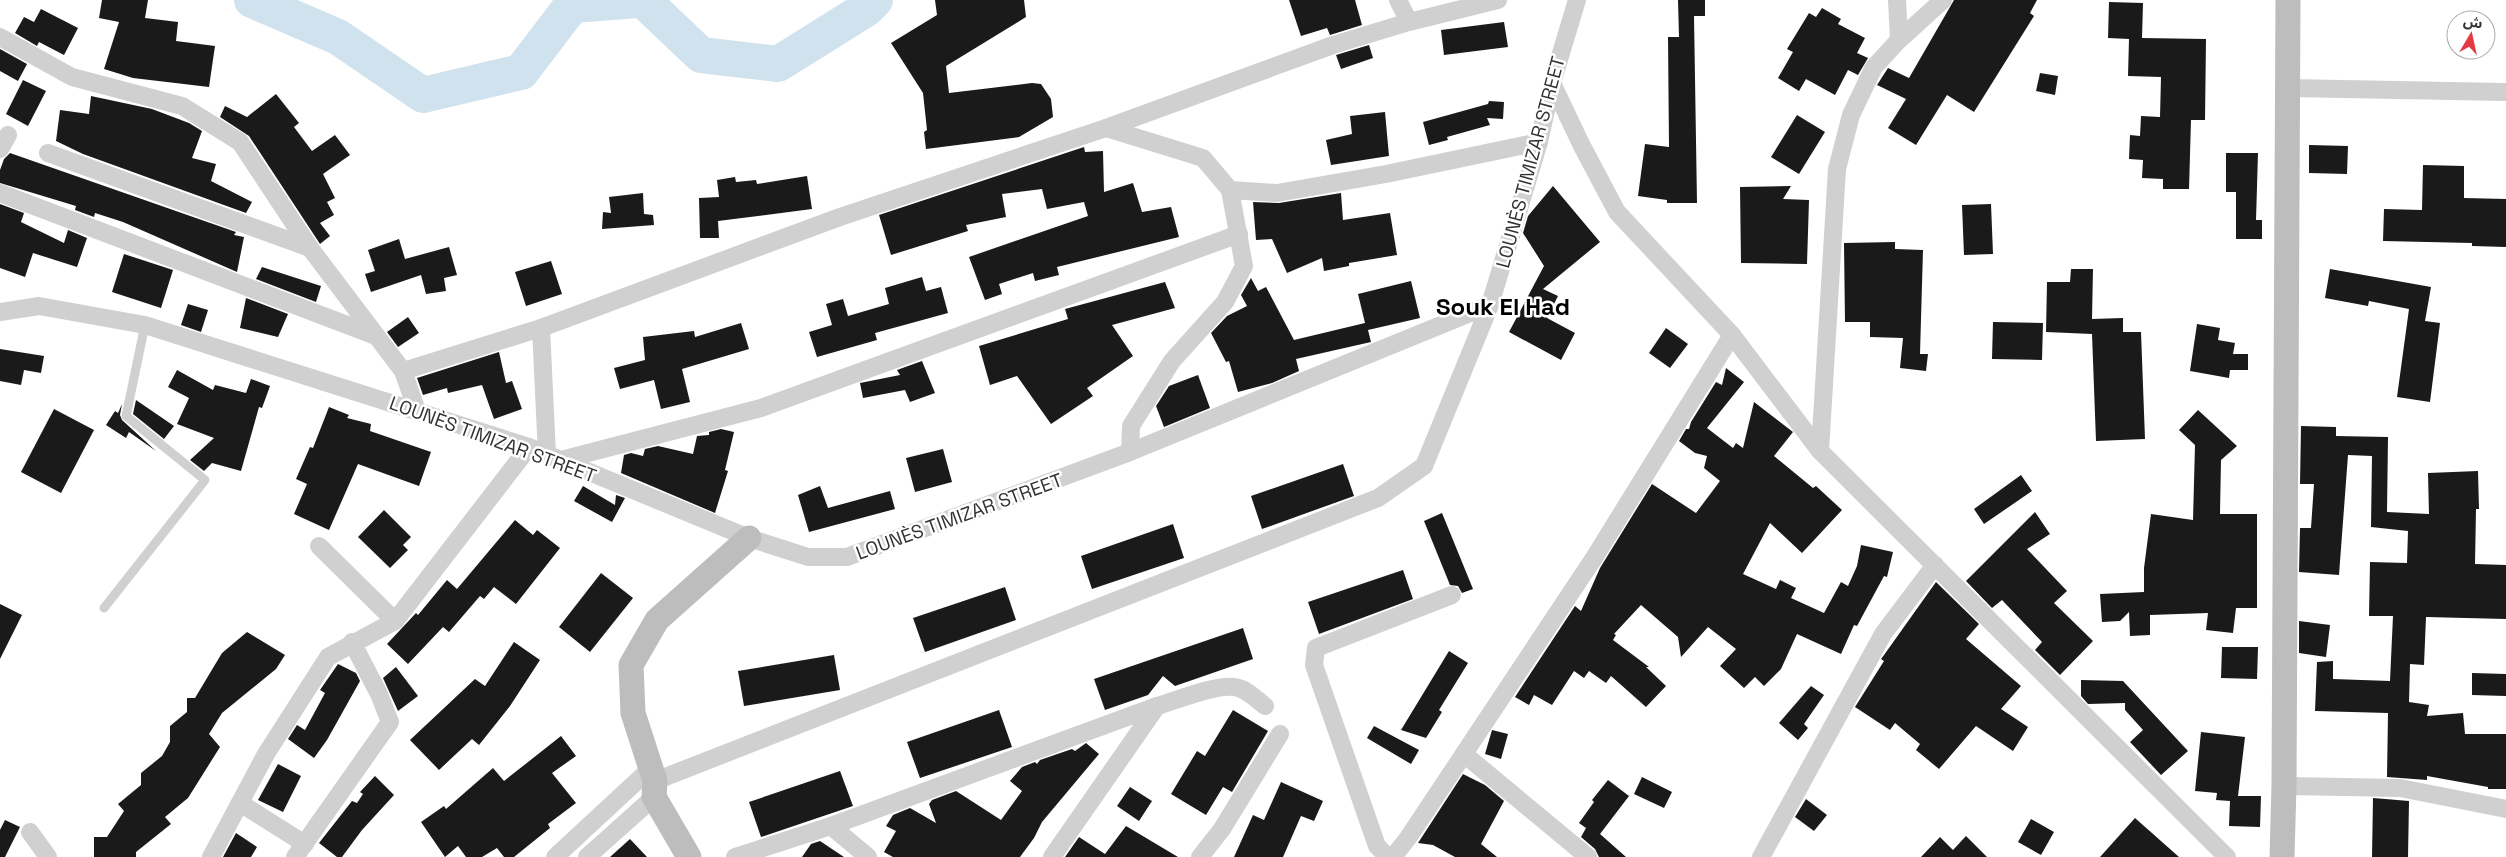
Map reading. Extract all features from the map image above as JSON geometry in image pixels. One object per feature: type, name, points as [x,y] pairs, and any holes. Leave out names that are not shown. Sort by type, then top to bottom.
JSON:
[{"type":"main road","points":[[2282,857],[2284,786],[2288,0]]},
{"type":"main road","points":[[689,857],[653,782],[633,713],[631,665],[656,620],[748,538]]},
{"type":"street","points":[[1398,0],[1410,22]]},
{"type":"street","points":[[403,371],[541,328],[840,217],[1106,128],[1333,46],[1410,22],[1498,0]]},
{"type":"street","name":"LOUNÈS TIMIZAR STREET","points":[[0,312],[39,306],[145,325],[529,448],[748,538],[808,557],[847,557],[1130,452],[1490,305],[1540,142],[1552,83],[1577,0]]},
{"type":"street","points":[[1897,0],[1899,40]]},
{"type":"street","points":[[1820,451],[1837,169],[1851,115],[1874,67],[1899,40],[1943,0]]},
{"type":"street","points":[[0,38],[72,77],[182,106],[240,142],[310,248],[403,371],[418,411]]},
{"type":"street","points":[[1552,83],[1582,146],[1617,212],[1732,335],[1820,451],[2227,857]]},
{"type":"street","points":[[2288,88],[2506,92]]},
{"type":"street","points":[[1106,128],[1203,158],[1230,190],[1244,266],[1225,302],[1172,360],[1131,426],[1130,452]]},
{"type":"street","points":[[1230,190],[1278,193],[1386,174],[1540,142]]},
{"type":"street","points":[[48,153],[310,248]]},
{"type":"street","points":[[0,193],[377,336]]},
{"type":"street","points":[[541,328],[554,457],[761,408],[1239,234]]},
{"type":"street","points":[[555,857],[653,782],[1378,498],[1424,466],[1490,305]]},
{"type":"street","points":[[1393,857],[1594,558],[1732,335]]},
{"type":"street","points":[[211,857],[266,754],[328,657],[352,642],[395,621],[529,448]]},
{"type":"street","points":[[319,546],[395,621]]},
{"type":"street","points":[[1761,857],[1883,634],[1934,565]]},
{"type":"street","points":[[1388,857],[1377,846],[1314,665],[1316,648],[1452,595]]},
{"type":"street","points":[[240,802],[300,850],[390,722],[379,694],[352,642]]},
{"type":"street","points":[[735,857],[831,826],[1157,706],[1214,690],[1236,687],[1249,694],[1264,706]]},
{"type":"street","points":[[1052,857],[1157,706]]},
{"type":"street","points":[[1200,857],[1222,829],[1280,734]]},
{"type":"street","points":[[1464,754],[1588,857]]},
{"type":"street","points":[[587,857],[653,782]]},
{"type":"street","points":[[2284,786],[2400,788],[2506,809]]},
{"type":"street","points":[[831,826],[868,857]]},
{"type":"street","points":[[30,832],[48,857]]},
{"type":"lane","points":[[104,608],[205,480],[126,416],[145,325]]},
{"type":"building","points":[[102,0],[148,0],[145,18],[178,22],[176,41],[215,46],[209,87],[133,78],[104,69],[119,22],[99,18]]},
{"type":"building","points":[[935,0],[1024,0],[1026,17],[946,66],[949,93],[1032,83],[1041,84],[1051,99],[1053,117],[1019,137],[926,149],[924,132],[927,130],[923,93],[891,43],[937,15]]},
{"type":"building","points":[[1289,0],[1355,0],[1362,25],[1330,35],[1327,28],[1301,36]]},
{"type":"building","points":[[1678,0],[1705,0],[1705,16],[1694,16],[1697,203],[1667,203],[1667,200],[1638,196],[1645,144],[1669,147],[1668,37],[1679,37]]},
{"type":"building","points":[[1954,0],[2037,0],[2030,13],[2034,16],[1974,112],[1947,95],[1916,145],[1888,128],[1906,99],[1877,85],[1888,68],[1909,78]]},
{"type":"building","points":[[2109,2],[2143,3],[2142,38],[2206,39],[2205,120],[2191,120],[2189,189],[2163,189],[2163,179],[2142,178],[2143,160],[2129,159],[2130,135],[2140,136],[2141,116],[2160,117],[2161,77],[2128,76],[2129,39],[2108,38]]},
{"type":"building","points":[[1822,8],[1841,19],[1838,24],[1865,38],[1857,53],[1868,58],[1858,75],[1848,70],[1835,95],[1806,79],[1799,91],[1778,78],[1793,52],[1787,49],[1809,13],[1816,17]]},
{"type":"building","points":[[41,9],[78,28],[64,55],[39,42],[37,46],[15,33],[24,17],[34,22]]},
{"type":"building","points":[[1504,22],[1508,47],[1444,55],[1441,30]]},
{"type":"building","points":[[1369,45],[1373,58],[1341,69],[1336,55]]},
{"type":"building","points":[[0,49],[27,64],[18,81],[0,71]]},
{"type":"building","points":[[2040,73],[2058,76],[2055,95],[2036,91]]},
{"type":"building","points":[[23,80],[46,91],[28,126],[6,114]]},
{"type":"building","points":[[276,94],[299,123],[294,127],[312,151],[335,135],[350,155],[323,174],[335,198],[327,202],[334,215],[320,223],[330,236],[320,244],[249,136],[220,117],[225,106],[247,117]]},
{"type":"building","points":[[91,96],[152,109],[189,123],[202,131],[192,158],[216,164],[211,181],[252,202],[246,213],[83,154],[56,141],[60,110],[89,114]]},
{"type":"building","points":[[1489,101],[1504,102],[1503,119],[1487,118],[1490,125],[1447,137],[1448,140],[1429,145],[1423,122],[1488,104]]},
{"type":"building","points":[[1385,112],[1389,156],[1331,165],[1326,140],[1352,134],[1350,116]]},
{"type":"building","points":[[1797,115],[1825,132],[1799,174],[1771,157]]},
{"type":"building","points":[[2309,145],[2348,146],[2347,174],[2309,173]]},
{"type":"building","points":[[1084,147],[1085,152],[1103,151],[1104,192],[1133,183],[1142,212],[1171,207],[1179,237],[1057,267],[1059,275],[1035,281],[1033,273],[999,284],[1002,294],[985,300],[969,257],[1088,216],[1084,202],[1047,209],[1042,189],[1002,194],[1006,217],[966,225],[968,231],[891,255],[879,215]]},
{"type":"building","points":[[10,153],[236,232],[234,235],[244,237],[237,272],[123,222],[95,213],[94,217],[75,210],[76,206],[0,183],[0,170],[4,159]]},
{"type":"building","points":[[2226,153],[2258,153],[2256,220],[2262,220],[2262,239],[2236,239],[2236,192],[2226,192]]},
{"type":"building","points":[[2423,165],[2464,166],[2464,198],[2506,199],[2506,247],[2472,246],[2472,243],[2383,241],[2384,209],[2422,210]]},
{"type":"building","points":[[807,176],[812,209],[718,221],[719,238],[700,238],[699,198],[719,197],[717,180],[735,177],[736,182],[756,180],[757,184]]},
{"type":"building","points":[[1553,186],[1600,242],[1543,289],[1558,296],[1547,318],[1575,333],[1561,360],[1509,332],[1544,266],[1523,233],[1528,216]]},
{"type":"building","points":[[1791,186],[1783,199],[1809,200],[1807,264],[1741,263],[1740,187]]},
{"type":"building","points":[[643,193],[644,214],[653,215],[654,225],[602,229],[603,212],[611,213],[609,197]]},
{"type":"building","points":[[1341,193],[1343,220],[1390,213],[1397,255],[1349,263],[1349,266],[1324,271],[1322,258],[1287,273],[1272,239],[1256,240],[1253,202],[1279,203]]},
{"type":"building","points":[[0,204],[24,213],[21,222],[64,243],[68,230],[87,238],[77,267],[33,253],[25,277],[0,268]]},
{"type":"building","points":[[1991,204],[1993,254],[1964,255],[1962,205]]},
{"type":"building","points":[[399,239],[405,259],[449,247],[457,275],[444,278],[446,291],[426,294],[421,275],[371,292],[365,274],[375,271],[368,250]]},
{"type":"building","points":[[1895,242],[1895,249],[1923,250],[1920,354],[1928,354],[1926,371],[1900,368],[1903,338],[1870,337],[1870,322],[1845,322],[1844,243]]},
{"type":"building","points":[[124,254],[173,270],[161,308],[112,292]]},
{"type":"building","points":[[551,261],[562,294],[526,306],[515,272]]},
{"type":"building","points":[[262,267],[321,286],[316,302],[256,279]]},
{"type":"building","points":[[2071,269],[2093,269],[2092,319],[2123,318],[2123,332],[2141,332],[2145,439],[2096,441],[2092,334],[2046,332],[2047,282],[2070,282]]},
{"type":"building","points":[[2330,269],[2431,287],[2425,321],[2440,323],[2430,402],[2397,397],[2409,309],[2369,301],[2368,306],[2325,298]]},
{"type":"building","points":[[922,277],[926,291],[941,287],[948,313],[875,333],[877,340],[817,357],[809,332],[832,325],[826,304],[843,299],[848,316],[889,304],[885,288]]},
{"type":"building","points":[[1251,278],[1258,291],[1266,287],[1294,340],[1365,323],[1358,294],[1411,281],[1420,318],[1368,330],[1371,342],[1296,359],[1299,371],[1272,383],[1238,392],[1229,361],[1226,362],[1211,333],[1227,316],[1247,306],[1241,295]]},
{"type":"building","points":[[1165,282],[1175,308],[1112,325],[1133,356],[1087,388],[1093,396],[1051,424],[1017,376],[990,385],[979,346],[1068,319],[1065,309]]},
{"type":"building","points":[[246,298],[288,314],[278,337],[240,328]]},
{"type":"building","points":[[188,304],[208,310],[201,332],[181,325]]},
{"type":"building","points":[[408,317],[419,333],[398,347],[387,332]]},
{"type":"building","points":[[1993,322],[2043,323],[2042,360],[1992,359]]},
{"type":"building","points":[[741,323],[749,349],[682,369],[690,402],[661,409],[654,380],[620,389],[614,368],[645,360],[643,337],[694,331],[695,337]]},
{"type":"building","points":[[2197,324],[2220,328],[2218,340],[2235,343],[2233,354],[2248,354],[2248,370],[2230,370],[2229,378],[2190,371]]},
{"type":"building","points":[[1666,328],[1688,344],[1670,368],[1649,353]]},
{"type":"building","points":[[0,349],[44,356],[41,373],[24,370],[21,385],[0,381]]},
{"type":"building","points":[[499,352],[506,383],[512,381],[522,409],[494,419],[482,385],[448,393],[447,388],[423,395],[417,378]]},
{"type":"building","points":[[922,361],[935,393],[910,402],[905,390],[863,398],[860,383],[900,375],[897,370]]},
{"type":"building","points":[[1726,368],[1744,382],[1707,428],[1733,448],[1736,443],[1743,448],[1754,402],[1793,432],[1774,456],[1813,488],[1816,486],[1842,510],[1802,553],[1770,523],[1743,574],[1776,589],[1780,580],[1796,588],[1791,598],[1824,613],[1841,582],[1848,586],[1857,566],[1861,545],[1893,552],[1887,577],[1884,576],[1857,626],[1854,625],[1841,654],[1797,634],[1781,669],[1764,686],[1755,677],[1744,688],[1720,666],[1736,649],[1708,627],[1681,657],[1678,637],[1641,605],[1614,634],[1616,635],[1613,640],[1649,667],[1646,667],[1666,686],[1646,707],[1611,676],[1606,683],[1589,671],[1584,678],[1574,671],[1552,705],[1534,695],[1529,705],[1515,697],[1575,606],[1581,611],[1600,568],[1652,484],[1696,513],[1720,481],[1704,468],[1707,456],[1695,453],[1679,441],[1686,429],[1689,429],[1691,422],[1716,382],[1722,385]]},
{"type":"building","points":[[177,370],[213,390],[215,385],[246,393],[251,379],[270,386],[262,408],[259,407],[241,471],[212,463],[204,471],[190,460],[214,438],[177,424],[189,398],[168,387]]},
{"type":"building","points":[[1198,375],[1210,408],[1164,427],[1156,406],[1169,386]]},
{"type":"building","points":[[136,400],[174,426],[164,439],[133,414]]},
{"type":"building","points":[[122,404],[120,415],[122,420],[156,451],[129,432],[126,438],[106,425],[115,411],[118,413]]},
{"type":"building","points":[[329,407],[349,415],[347,418],[371,424],[370,431],[431,452],[419,486],[358,464],[329,530],[294,514],[307,484],[296,479],[310,447],[313,448]]},
{"type":"building","points":[[54,409],[94,430],[61,493],[21,472]]},
{"type":"building","points":[[2198,410],[2237,446],[2221,460],[2220,514],[2257,514],[2257,608],[2236,608],[2233,633],[2206,630],[2208,613],[2150,615],[2150,635],[2130,636],[2129,612],[2120,621],[2102,622],[2100,594],[2144,592],[2144,568],[2151,514],[2193,520],[2195,445],[2179,430]]},
{"type":"building","points":[[2301,426],[2336,427],[2336,436],[2388,437],[2387,512],[2429,514],[2428,473],[2478,471],[2479,509],[2476,509],[2475,564],[2506,565],[2506,619],[2426,617],[2424,665],[2410,664],[2409,702],[2429,705],[2427,716],[2463,713],[2465,734],[2506,734],[2506,789],[2488,789],[2488,787],[2427,776],[2427,780],[2387,777],[2388,713],[2315,711],[2317,662],[2333,661],[2333,679],[2390,681],[2393,616],[2369,616],[2370,562],[2407,563],[2408,531],[2371,527],[2372,456],[2348,455],[2339,575],[2299,572],[2300,528],[2311,528],[2314,484],[2300,484]]},
{"type":"building","points":[[721,429],[734,432],[725,470],[728,471],[715,513],[621,473],[624,455],[631,453],[643,456],[645,449],[658,446],[693,454],[697,436],[709,435],[709,432]]},
{"type":"building","points":[[943,449],[952,482],[915,492],[906,458]]},
{"type":"building","points":[[1343,464],[1354,496],[1262,529],[1251,496]]},
{"type":"building","points":[[2021,475],[2032,491],[1984,524],[1974,509]]},
{"type":"building","points":[[583,486],[615,505],[616,495],[625,498],[612,522],[574,501]]},
{"type":"building","points":[[820,486],[828,508],[890,491],[895,509],[809,532],[798,495]]},
{"type":"building","points":[[384,510],[411,537],[403,545],[408,550],[390,568],[358,537]]},
{"type":"building","points":[[2035,512],[2050,534],[2027,549],[2067,591],[2054,603],[2093,641],[2060,675],[2035,650],[2042,642],[2002,600],[1992,608],[1966,581]]},
{"type":"building","points":[[1442,513],[1473,589],[1462,593],[1458,586],[1450,585],[1424,521]]},
{"type":"building","points":[[515,520],[533,535],[537,530],[560,548],[516,604],[494,587],[484,599],[480,596],[449,632],[443,627],[408,664],[387,644],[416,613],[418,615],[447,580],[457,589]]},
{"type":"building","points":[[1173,524],[1184,558],[1092,589],[1081,556]]},
{"type":"building","points":[[1403,570],[1413,599],[1319,634],[1308,602]]},
{"type":"building","points":[[601,573],[633,598],[590,652],[559,627]]},
{"type":"building","points":[[1936,582],[1979,624],[1966,639],[2021,686],[2001,709],[2028,727],[2013,751],[1976,726],[1939,769],[1916,750],[1920,744],[1895,723],[1890,730],[1855,707],[1884,661],[1881,659]]},
{"type":"building","points":[[1005,587],[1016,620],[925,652],[913,618]]},
{"type":"building","points":[[0,604],[22,615],[0,659]]},
{"type":"building","points":[[2299,621],[2330,625],[2326,657],[2299,653]]},
{"type":"building","points":[[1243,628],[1253,659],[1175,686],[1163,676],[1148,695],[1105,710],[1094,679]]},
{"type":"building","points":[[247,632],[285,655],[276,669],[222,713],[209,734],[220,747],[188,798],[165,817],[171,824],[136,852],[136,857],[94,857],[94,837],[107,837],[124,811],[118,804],[141,785],[141,773],[162,756],[170,742],[170,726],[187,712],[187,698],[195,698],[222,653]]},
{"type":"building","points":[[514,642],[540,660],[510,706],[479,745],[472,739],[439,770],[410,740],[475,679],[485,686]]},
{"type":"building","points":[[2222,647],[2258,647],[2257,679],[2221,678]]},
{"type":"building","points":[[1449,651],[1468,663],[1439,710],[1442,712],[1426,738],[1401,730]]},
{"type":"building","points":[[834,655],[840,690],[744,706],[738,671]]},
{"type":"building","points":[[338,664],[356,673],[360,681],[327,740],[314,758],[288,739],[297,725],[305,730],[325,693],[320,690]]},
{"type":"building","points":[[396,667],[418,696],[398,711],[383,678]]},
{"type":"building","points":[[2472,673],[2506,674],[2506,696],[2472,695]]},
{"type":"building","points":[[2081,680],[2123,681],[2188,751],[2161,775],[2130,742],[2143,730],[2125,710],[2125,703],[2088,704],[2081,696]]},
{"type":"building","points":[[1811,686],[1824,695],[1804,724],[1808,728],[1798,740],[1779,723]]},
{"type":"building","points":[[999,710],[1012,747],[920,778],[907,742]]},
{"type":"building","points":[[1233,710],[1268,731],[1232,792],[1223,787],[1206,815],[1171,794],[1197,751],[1205,756]]},
{"type":"building","points":[[1374,726],[1419,750],[1411,764],[1367,738]]},
{"type":"building","points":[[1492,730],[1508,734],[1501,759],[1485,754]]},
{"type":"building","points":[[2201,732],[2245,737],[2238,796],[2261,796],[2260,827],[2229,826],[2230,801],[2216,800],[2217,793],[2195,791]]},
{"type":"building","points":[[561,736],[576,756],[552,773],[576,803],[548,824],[550,828],[514,857],[504,857],[497,848],[482,857],[466,857],[458,846],[445,857],[421,822],[444,806],[446,809],[493,768],[504,781]]},
{"type":"building","points":[[1086,743],[1099,754],[1042,822],[1034,838],[1020,857],[893,857],[884,852],[896,831],[886,826],[893,815],[910,808],[936,823],[929,804],[932,800],[956,791],[1001,820],[1022,791],[1010,781],[1022,767],[1035,762],[1037,764],[1040,760],[1072,749],[1075,751]]},
{"type":"building","points":[[278,764],[301,776],[283,812],[258,800]]},
{"type":"building","points":[[840,771],[853,806],[761,837],[749,802]]},
{"type":"building","points":[[1463,774],[1485,785],[1504,801],[1481,844],[1497,857],[1455,857],[1433,845],[1418,843]]},
{"type":"building","points":[[375,776],[394,795],[362,830],[342,857],[337,857],[319,843],[352,801],[357,803],[363,794],[360,792]]},
{"type":"building","points":[[1642,777],[1672,792],[1664,808],[1634,794]]},
{"type":"building","points":[[1608,780],[1629,796],[1600,834],[1626,857],[1599,857],[1595,849],[1581,837],[1586,828],[1579,823],[1594,802],[1592,800]]},
{"type":"building","points":[[1281,782],[1323,801],[1314,821],[1301,816],[1283,857],[1234,857],[1253,815],[1264,820]]},
{"type":"building","points":[[1130,787],[1152,801],[1139,821],[1117,806]]},
{"type":"building","points":[[2373,798],[2409,801],[2408,857],[2372,857]]},
{"type":"building","points":[[1806,799],[1827,815],[1814,831],[1795,817]]},
{"type":"building","points":[[2135,818],[2179,857],[2100,857]]},
{"type":"building","points":[[2031,819],[2054,832],[2041,855],[2018,842]]},
{"type":"building","points":[[5,820],[20,827],[5,857],[0,857],[0,830]]},
{"type":"building","points":[[1126,826],[1178,857],[1065,857],[1079,837],[1105,854]]},
{"type":"building","points":[[236,833],[257,847],[251,857],[223,857]]},
{"type":"building","points":[[1966,836],[1987,857],[1921,857],[1940,837],[1953,850]]},
{"type":"building","points":[[630,839],[647,857],[610,857]]},
{"type":"building","points":[[820,841],[844,857],[802,857],[811,844]]},
{"type":"waterway","points":[[252,0],[338,37],[423,95],[521,72],[572,5],[638,0]]},
{"type":"waterway","points":[[643,0],[701,55],[778,64],[866,9],[875,0]]},
{"type":"district","name":"Souk El Had","points":[[1503,307]]}]
